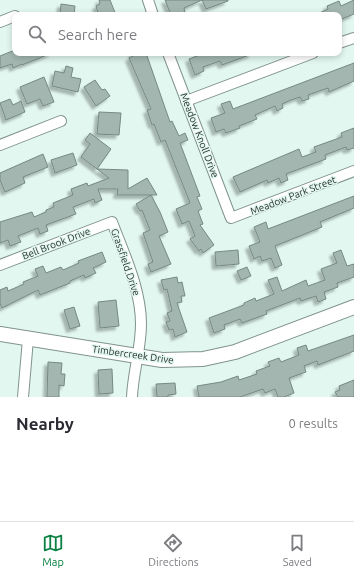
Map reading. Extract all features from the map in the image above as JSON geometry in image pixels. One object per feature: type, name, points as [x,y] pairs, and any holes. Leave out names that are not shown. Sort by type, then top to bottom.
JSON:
[{"type":"street","points":[[148,0],[152,12]]},
{"type":"street","points":[[0,22],[12,18]]},
{"type":"street","points":[[342,42],[354,38]]},
{"type":"street","name":"Meadow Knoll Drive","points":[[169,56],[231,218]]},
{"type":"street","points":[[186,101],[305,56]]},
{"type":"street","points":[[0,144],[61,121]]},
{"type":"street","name":"Meadow Park Street","points":[[231,218],[354,171]]},
{"type":"street","name":"Bell Brook Drive","points":[[0,265],[112,222]]},
{"type":"street","name":"Grassfield Drive","points":[[112,222],[140,303],[141,324],[132,397]]},
{"type":"street","name":"Timbercreek Drive","points":[[0,334],[177,361],[218,357],[235,352],[354,307]]},
{"type":"street","points":[[23,397],[28,339]]},
{"type":"building","points":[[99,0],[110,0],[115,12],[98,12],[96,6],[100,4]]},
{"type":"building","points":[[165,0],[202,0],[184,8],[185,12],[170,12]]},
{"type":"building","points":[[202,0],[228,0],[228,1],[206,9]]},
{"type":"building","points":[[354,0],[354,14],[342,19],[342,12],[322,12],[328,9],[327,6],[339,1],[341,6]]},
{"type":"building","points":[[61,4],[75,6],[74,12],[60,12]]},
{"type":"building","points":[[12,51],[12,56],[44,56],[13,68],[12,64],[0,68],[0,56]]},
{"type":"building","points":[[133,56],[147,56],[170,122],[172,121],[179,136],[185,133],[188,140],[180,143],[200,196],[197,197],[202,209],[198,211],[203,224],[200,225],[214,245],[203,253],[201,249],[199,251],[190,239],[195,236],[189,221],[182,224],[176,209],[190,203],[165,140],[161,142],[154,124],[152,125],[147,110],[151,109],[129,58]]},
{"type":"building","points":[[197,56],[247,56],[222,65],[220,61],[203,67],[204,71],[195,75],[189,59]]},
{"type":"building","points":[[354,63],[354,81],[329,92],[328,88],[308,95],[309,99],[302,101],[300,97],[291,100],[282,104],[283,108],[277,111],[275,106],[255,115],[257,119],[239,126],[240,128],[226,133],[224,129],[216,132],[211,118],[225,113],[221,104],[230,101],[233,109]]},
{"type":"building","points":[[66,66],[73,68],[71,77],[81,79],[78,92],[52,86],[55,71],[64,73]]},
{"type":"building","points":[[44,77],[54,102],[43,106],[40,99],[27,104],[20,87]]},
{"type":"building","points":[[95,80],[102,90],[105,89],[110,96],[96,106],[84,87]]},
{"type":"building","points":[[10,99],[13,105],[21,101],[25,112],[6,120],[0,103]]},
{"type":"building","points":[[99,112],[121,113],[119,135],[97,134]]},
{"type":"building","points":[[354,128],[354,148],[347,150],[346,147],[325,155],[326,159],[286,174],[288,180],[281,183],[279,178],[268,183],[267,180],[240,192],[233,177],[299,149],[302,157],[316,152],[314,147],[342,137],[341,133]]},
{"type":"building","points":[[90,133],[111,149],[97,169],[81,157],[90,144],[85,140]]},
{"type":"building","points":[[73,153],[77,165],[55,173],[51,160]]},
{"type":"building","points":[[43,154],[48,167],[23,177],[25,183],[5,192],[0,180],[0,173]]},
{"type":"building","points":[[97,169],[128,170],[128,189],[147,178],[157,195],[117,195],[118,189],[98,189],[102,200],[95,203],[94,199],[73,207],[76,214],[46,225],[48,231],[40,234],[38,228],[18,236],[21,242],[10,246],[8,240],[0,243],[0,222],[32,212],[34,217],[54,207],[53,203],[73,195],[71,189],[87,183],[88,186],[109,178]]},
{"type":"building","points":[[151,195],[168,232],[159,236],[171,264],[151,272],[148,264],[153,262],[143,233],[150,230],[142,210],[140,211],[136,204]]},
{"type":"building","points":[[354,196],[354,208],[320,222],[322,227],[275,246],[282,265],[275,268],[271,258],[262,261],[260,256],[254,259],[249,246],[260,242],[254,227],[266,222],[268,229]]},
{"type":"building","points":[[238,250],[239,264],[216,266],[215,252]]},
{"type":"building","points":[[341,250],[347,266],[354,264],[354,277],[337,283],[338,287],[324,292],[326,299],[318,302],[316,296],[301,301],[300,298],[266,311],[267,314],[242,323],[240,319],[224,325],[225,329],[214,333],[209,318],[244,305],[244,303],[255,298],[256,301],[274,294],[268,280],[277,277],[282,291],[306,280],[308,286],[325,280],[321,269],[337,263],[333,253]]},
{"type":"building","points":[[102,252],[106,262],[93,268],[96,273],[85,278],[84,275],[70,281],[70,283],[40,295],[38,290],[2,308],[0,303],[0,290],[7,287],[8,291],[24,284],[23,282],[38,276],[35,269],[43,266],[46,273],[61,267],[63,270],[79,263],[78,261]]},
{"type":"building","points":[[247,267],[251,276],[241,280],[237,271]]},
{"type":"building","points":[[177,277],[178,283],[182,282],[185,296],[181,296],[182,302],[177,303],[187,332],[175,337],[173,329],[169,330],[166,322],[170,321],[167,313],[172,311],[167,289],[164,290],[161,280]]},
{"type":"building","points":[[116,300],[119,326],[100,328],[98,302]]},
{"type":"building","points":[[74,307],[80,326],[70,329],[64,310]]},
{"type":"building","points":[[354,335],[354,351],[318,365],[317,361],[304,366],[306,372],[289,378],[294,393],[284,397],[278,397],[275,389],[265,393],[263,389],[240,397],[199,397],[197,386],[221,382],[238,376],[239,380],[257,374],[256,371],[270,366],[268,362],[279,358],[281,362],[299,355],[297,348],[306,345],[308,351]]},
{"type":"building","points":[[48,362],[62,363],[61,374],[65,374],[64,386],[59,385],[59,397],[47,397]]},
{"type":"building","points":[[112,369],[113,393],[99,394],[98,370]]},
{"type":"building","points":[[354,380],[354,397],[338,397],[335,392],[340,390],[339,386]]},
{"type":"building","points":[[175,383],[176,394],[168,395],[168,397],[157,397],[156,384]]}]
